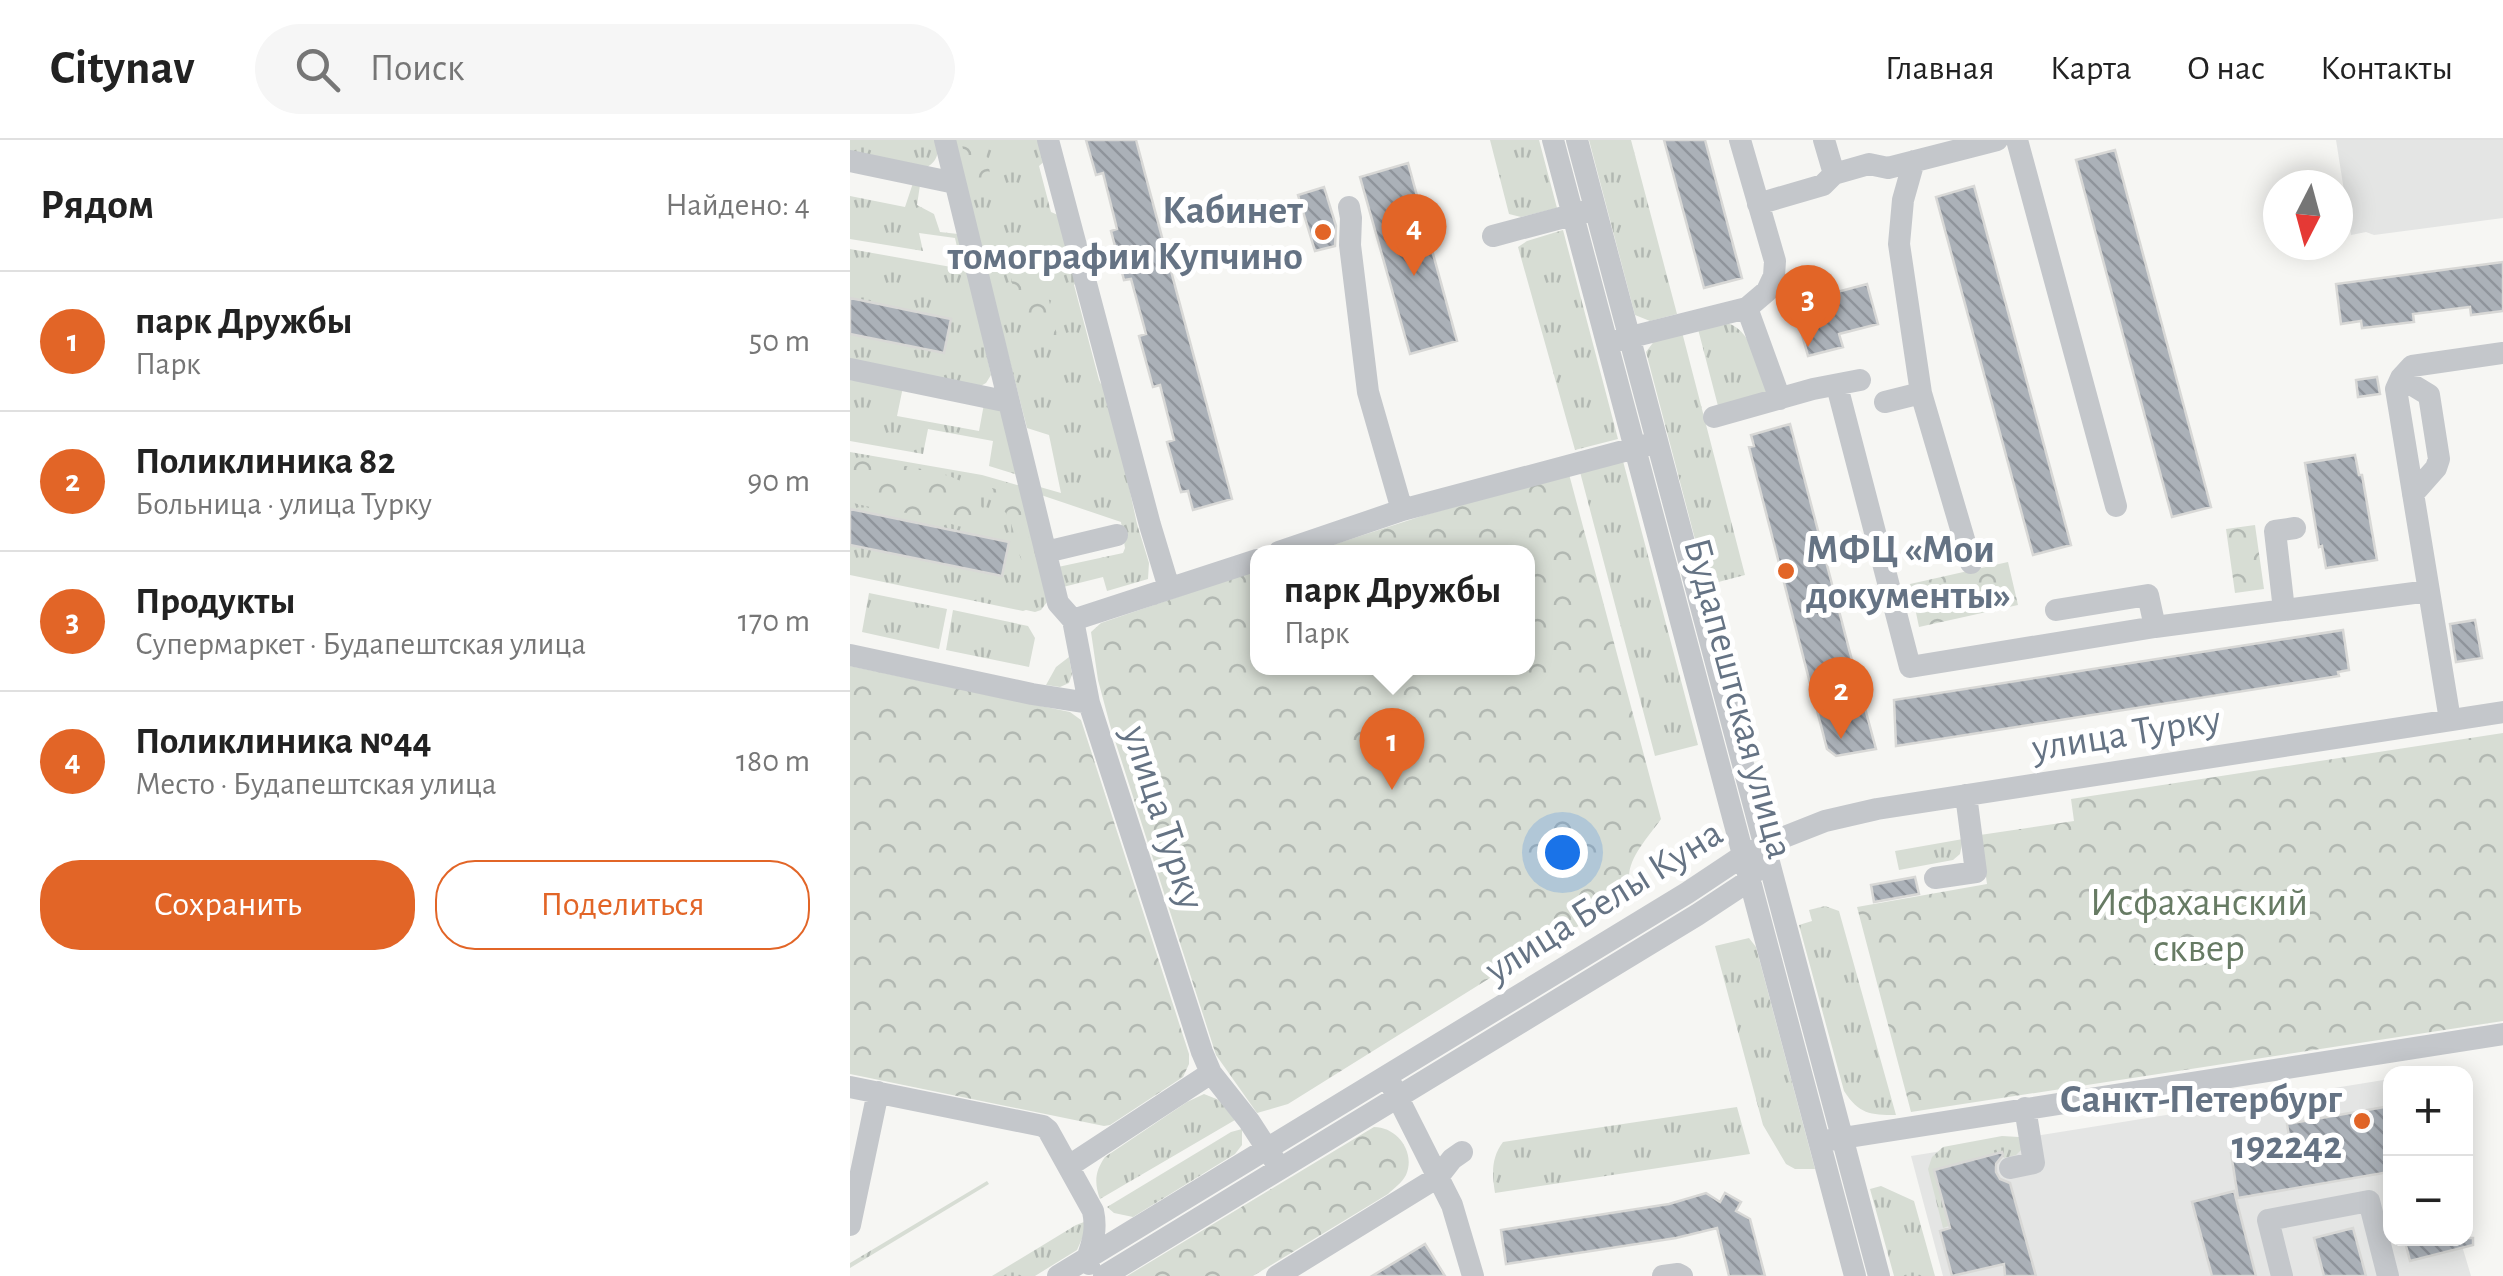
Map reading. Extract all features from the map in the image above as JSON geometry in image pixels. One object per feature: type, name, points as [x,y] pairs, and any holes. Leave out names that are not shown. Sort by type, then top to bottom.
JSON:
[{"type":"street","points":[[945,140],[1058,602],[1073,620],[1089,703]]},
{"type":"street","points":[[1048,140],[1169,588]]},
{"type":"street","name":"Будапештская улица","points":[[1553,140],[1584,212],[1831,1140],[1856,1276]]},
{"type":"street","name":"Будапештская улица","points":[[1577,140],[1584,212]]},
{"type":"street","points":[[1618,340],[1747,308],[1767,291],[1775,262],[1740,140]]},
{"type":"street","points":[[1824,140],[1834,174]]},
{"type":"street","points":[[1758,204],[1823,185],[1834,174],[1868,164],[1888,168],[1997,140]]},
{"type":"street","points":[[2017,140],[2116,506]]},
{"type":"street","points":[[850,161],[955,183]]},
{"type":"street","points":[[1914,161],[1903,200],[1898,244],[1921,393],[1971,562]]},
{"type":"street","points":[[1348,207],[1368,392],[1402,510]]},
{"type":"street","points":[[1494,236],[1584,212]]},
{"type":"street","points":[[1747,308],[1780,399]]},
{"type":"street","points":[[2450,720],[2396,389],[2412,366],[2503,353]]},
{"type":"street","points":[[850,370],[1009,402]]},
{"type":"street","points":[[1714,417],[1860,380]]},
{"type":"street","points":[[1837,386],[1910,667],[2155,628],[2429,591]]},
{"type":"street","points":[[1885,402],[1921,393]]},
{"type":"street","points":[[1300,545],[1402,510],[1646,445]]},
{"type":"street","points":[[2284,610],[2275,532],[2296,528]]},
{"type":"street","points":[[1046,552],[1116,535]]},
{"type":"street","points":[[1073,620],[1250,562]]},
{"type":"street","points":[[2056,610],[2148,594],[2155,628]]},
{"type":"street","name":"улица Турку","points":[[850,656],[1089,703],[1211,1073],[1274,1158]]},
{"type":"street","name":"улица Турку","points":[[1754,850],[1849,814],[2503,712]]},
{"type":"street","points":[[1935,878],[1976,872],[1966,795]]},
{"type":"street","name":"Будапештская улица","points":[[1754,850],[1750,880],[1831,1140],[1880,1276]]},
{"type":"street","name":"улица Белы Куна","points":[[1392,1087],[1754,850]]},
{"type":"street","name":"улица Белы Куна","points":[[1058,1276],[1091,1267],[1750,880]]},
{"type":"street","points":[[1831,1140],[2025,1108],[2402,1062],[2503,1034]]},
{"type":"street","points":[[1069,1166],[1211,1073]]},
{"type":"street","points":[[850,1087],[876,1104],[1042,1126],[1048,1130],[1093,1210],[1096,1223],[1091,1267]]},
{"type":"street","points":[[1392,1087],[1452,1205],[1472,1276]]},
{"type":"street","points":[[850,1225],[876,1104]]},
{"type":"street","points":[[2010,1168],[2034,1164],[2025,1108]]},
{"type":"street","points":[[1276,1276],[1438,1177],[1462,1152]]},
{"type":"street","name":"улица Белы Куна","points":[[1104,1276],[1274,1158]]},
{"type":"street","points":[[2282,1276],[2268,1220],[2380,1196],[2388,1276]]},
{"type":"street","points":[[1664,1276],[1682,1276]]},
{"type":"shaded area","points":[[2336,140],[2503,140],[2503,218],[2353,235],[2353,170],[2341,170]]},
{"type":"shaded area","points":[[2383,1080],[2383,1246],[2462,1246],[2471,1276],[1943,1276],[1911,1156]]},
{"type":"green space","points":[[850,140],[937,140],[938,153],[925,168],[850,155]]},
{"type":"green space","points":[[953,140],[1041,140],[1046,160],[1039,166],[1051,212],[1065,218],[1079,280],[1074,285],[1099,380],[1107,385],[1149,563],[1148,579],[1107,591],[1103,577],[1063,587],[1058,567],[1123,553],[1121,522],[1041,495],[1040,487],[1061,493],[1049,435],[1027,428]]},
{"type":"green space","points":[[961,140],[983,140],[992,182],[971,186]]},
{"type":"green space","points":[[1490,140],[1539,140],[1557,208],[1521,217],[1509,214]]},
{"type":"green space","points":[[1589,140],[1631,140],[1677,314],[1650,321],[1635,315]]},
{"type":"green space","points":[[913,183],[920,185],[917,205],[934,214],[940,232],[958,234],[965,257],[959,256],[955,238],[919,233],[923,251],[850,239],[850,196],[905,207]]},
{"type":"green space","points":[[1563,230],[1618,439],[1575,450],[1518,247]]},
{"type":"green space","points":[[1037,248],[1057,335],[1025,342],[1006,255]]},
{"type":"green space","points":[[850,249],[968,270],[991,375],[986,383],[977,388],[850,364]]},
{"type":"green space","points":[[1723,322],[1733,325],[1748,340],[1768,393],[1718,406],[1698,329]]},
{"type":"green space","points":[[1682,332],[1745,575],[1707,585],[1646,352],[1655,340]]},
{"type":"green space","points":[[850,380],[903,387],[897,416],[979,431],[984,404],[1000,409],[1018,475],[989,466],[993,441],[928,429],[923,454],[850,441]]},
{"type":"green space","points":[[850,452],[982,475],[1021,486],[1047,602],[1041,610],[1023,611],[850,575]]},
{"type":"green space","points":[[850,460],[912,467],[959,480],[974,492],[987,521],[979,528],[965,527],[850,502]]},
{"type":"green space","points":[[1623,461],[1698,745],[1655,756],[1580,472]]},
{"type":"green space","points":[[1569,474],[1661,819],[1630,867],[1630,885],[1596,907],[1600,914],[1288,1104],[1257,1113],[1216,1055],[1110,725],[1091,632],[1101,623],[1250,572],[1250,675],[1535,675],[1535,545],[1333,545]]},
{"type":"green space","points":[[992,488],[1010,495],[1018,505],[1029,542],[1030,565],[1025,567],[1011,522],[991,498]]},
{"type":"green space","points":[[2255,525],[2264,589],[2235,593],[2226,529]]},
{"type":"green space","points":[[2008,562],[2018,605],[1919,627],[1910,584]]},
{"type":"green space","points":[[869,593],[947,609],[939,649],[862,632]]},
{"type":"green space","points":[[953,610],[1028,626],[1035,638],[1029,667],[946,650]]},
{"type":"green space","points":[[1069,657],[1069,683],[1060,687],[1046,685],[1056,667]]},
{"type":"green space","points":[[850,666],[1070,712],[1081,720],[1189,1054],[1183,1077],[1104,1126],[850,1074]]},
{"type":"green space","name":"Исфаханский сквер","points":[[2503,733],[2503,1021],[1911,1112],[1857,907],[1987,884],[1980,835],[2074,821],[2071,799]]},
{"type":"green space","points":[[1963,839],[1960,854],[1953,860],[1899,870],[1895,851]]},
{"type":"green space","points":[[1825,906],[1839,911],[1896,1115],[1866,1112],[1844,1091],[1799,925],[1812,921],[1809,910]]},
{"type":"green space","points":[[1749,938],[1756,947],[1815,1169],[1795,1169],[1786,1164],[1763,1125],[1715,946]]},
{"type":"green space","points":[[1204,1094],[1219,1100],[1235,1120],[1100,1199],[1096,1177],[1105,1157]]},
{"type":"green space","points":[[1737,1107],[1750,1154],[1495,1193],[1493,1166],[1503,1142]]},
{"type":"green space","points":[[1374,1127],[1390,1131],[1402,1142],[1408,1166],[1402,1180],[1388,1194],[1253,1276],[1127,1276]]},
{"type":"green space","points":[[1242,1129],[1242,1145],[1235,1154],[1133,1217],[1114,1213],[1107,1207],[1231,1132]]},
{"type":"green space","points":[[2002,1136],[2019,1137],[2022,1149],[2004,1158],[2002,1152],[1934,1170],[1949,1226],[1943,1228],[1928,1169],[1932,1157],[1943,1147]]},
{"type":"green space","points":[[987,1181],[989,1184],[850,1268],[850,1263]]},
{"type":"green space","points":[[1881,1186],[1914,1201],[1935,1276],[1894,1276],[1870,1189]]},
{"type":"green space","points":[[1084,1222],[1085,1232],[1077,1250],[1035,1276],[992,1276],[1076,1225]]},
{"type":"building","points":[[1086,140],[1136,140],[1232,499],[1193,510],[1188,491],[1181,492],[1167,442],[1174,440],[1160,385],[1153,387],[1139,336],[1146,334],[1131,279],[1124,280],[1111,231],[1117,229],[1103,173],[1096,175]]},
{"type":"building","points":[[1664,140],[1705,140],[1742,278],[1704,288]]},
{"type":"building","points":[[2115,150],[2211,507],[2172,517],[2076,160]]},
{"type":"building","points":[[1408,163],[1457,341],[1410,354],[1360,177]]},
{"type":"building","points":[[1974,186],[2071,545],[2033,555],[1936,197]]},
{"type":"building","name":"Кабинет томографии Купчино","points":[[1324,187],[1336,226],[1335,246],[1315,251],[1298,195]]},
{"type":"building","points":[[2503,262],[2503,311],[2471,315],[2470,307],[2413,314],[2414,322],[2362,328],[2361,321],[2341,324],[2336,284]]},
{"type":"building","points":[[1867,284],[1878,324],[1839,334],[1843,347],[1808,356],[1794,306]]},
{"type":"building","points":[[850,298],[951,319],[944,353],[850,334]]},
{"type":"building","points":[[2377,377],[2380,394],[2358,397],[2356,380]]},
{"type":"building","points":[[1790,424],[1876,749],[1836,756],[1827,749],[1749,447],[1754,446],[1751,435]]},
{"type":"building","points":[[2355,455],[2377,560],[2326,568],[2305,463]]},
{"type":"building","points":[[850,509],[1009,542],[1002,576],[850,545]]},
{"type":"building","points":[[2475,620],[2482,658],[2456,662],[2450,624]]},
{"type":"building","points":[[2343,630],[2349,670],[2338,672],[2339,676],[1896,746],[1894,700]]},
{"type":"building","points":[[1915,877],[1919,894],[1874,902],[1871,885]]},
{"type":"building","points":[[2383,1107],[2383,1173],[2238,1198],[2231,1153],[2290,1143],[2287,1124]]},
{"type":"building","points":[[2002,1152],[1996,1172],[2000,1179],[2010,1183],[2036,1276],[2005,1276],[2004,1264],[1952,1276],[1940,1231],[1950,1228],[1934,1170]]},
{"type":"building","points":[[2234,1191],[2256,1276],[2212,1276],[2192,1202]]},
{"type":"building","points":[[1706,1193],[1720,1202],[1725,1193],[1741,1202],[1736,1211],[1750,1219],[1765,1276],[1729,1276],[1717,1228],[1506,1264],[1501,1230],[1669,1204]]},
{"type":"building","points":[[2353,1228],[2366,1276],[2324,1276],[2314,1238]]},
{"type":"building","points":[[1425,1244],[1445,1276],[1372,1276]]},
{"type":"building","points":[[2406,1246],[2469,1246],[2410,1261]]},
{"type":"place","name":"Кабинет томографии Купчино","points":[[1323,232]]},
{"type":"place","name":"Поликлиника №44","points":[[1414,276]]},
{"type":"place","name":"Продукты","points":[[1808,347]]},
{"type":"place","name":"МФЦ «Мои документы»","points":[[1786,571]]},
{"type":"place","name":"Поликлиника 82","points":[[1841,739]]},
{"type":"place","name":"парк Дружбы","points":[[1392,790]]},
{"type":"place","name":"Санкт-Петербург 192242","points":[[2362,1121]]}]
